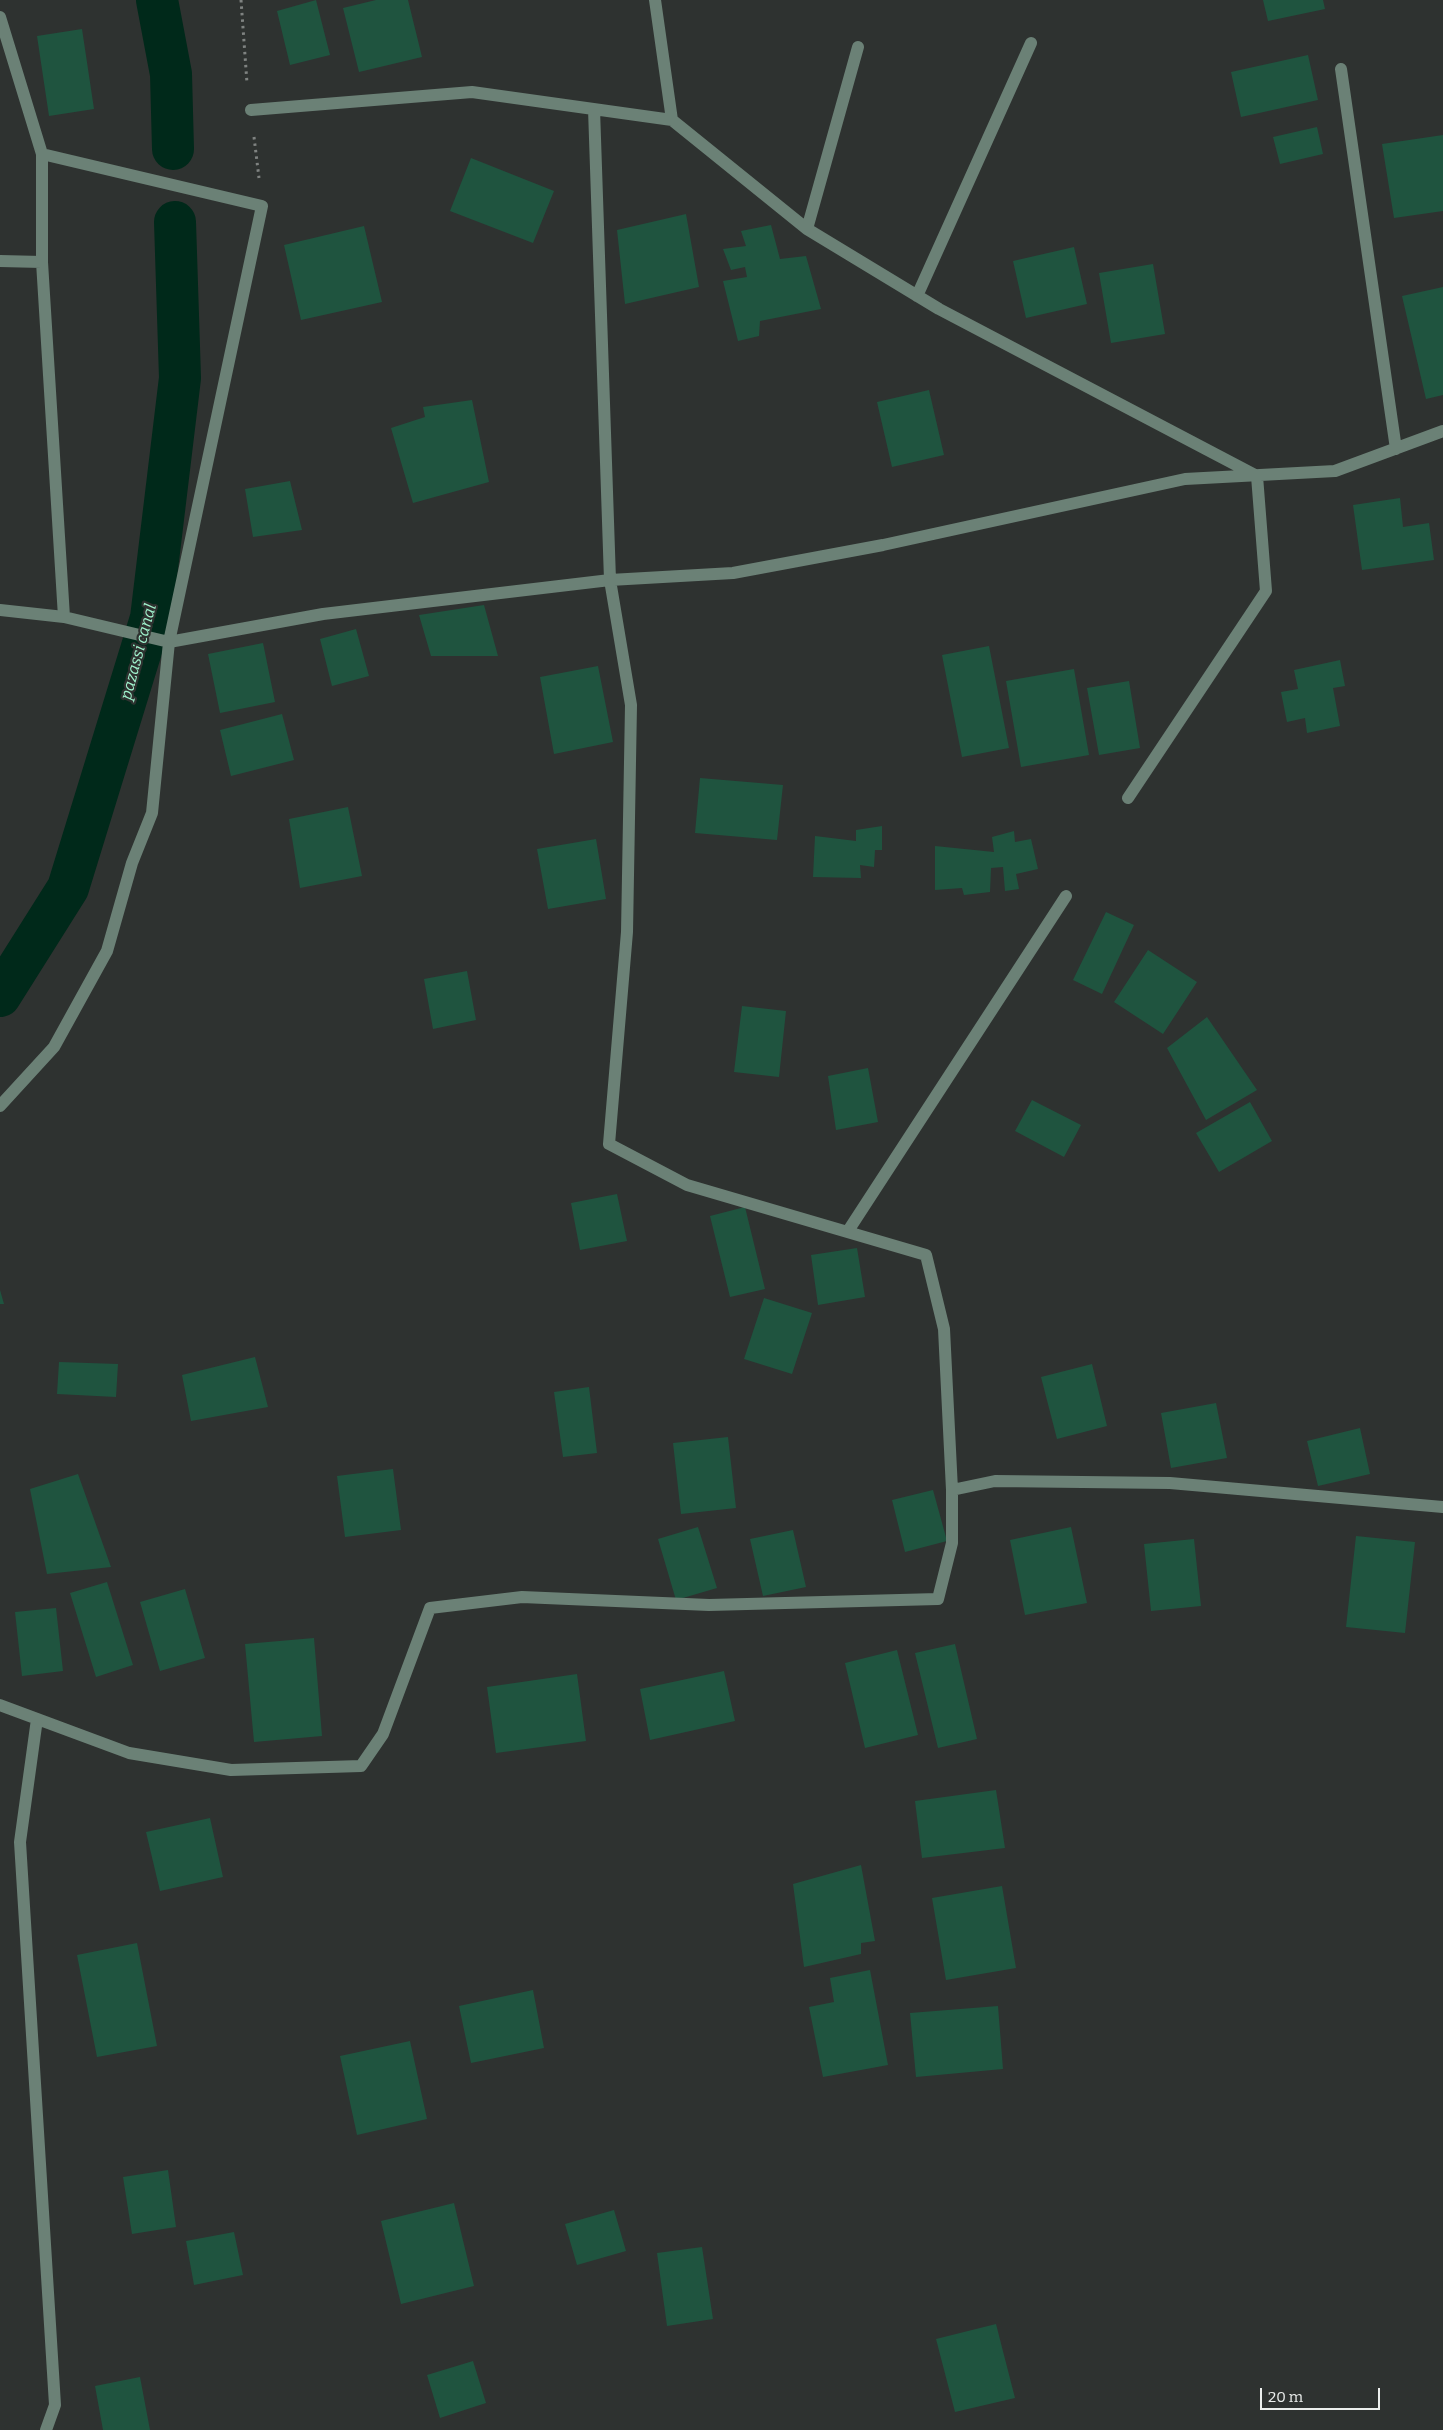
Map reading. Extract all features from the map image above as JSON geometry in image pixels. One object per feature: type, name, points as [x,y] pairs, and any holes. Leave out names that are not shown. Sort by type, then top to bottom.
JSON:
[{"type":"street","points":[[655,0],[672,120]]},
{"type":"street","points":[[0,17],[42,154],[42,262],[64,617]]},
{"type":"street","points":[[917,296],[1031,43]]},
{"type":"street","points":[[807,229],[858,47]]},
{"type":"street","points":[[1341,69],[1396,448]]},
{"type":"street","points":[[251,110],[472,92],[672,120],[807,229],[917,296],[1257,476]]},
{"type":"street","points":[[0,1705],[128,1753],[232,1770],[361,1766],[383,1734],[430,1608],[522,1597],[709,1605],[938,1599],[952,1543],[952,1490],[944,1328],[926,1255],[687,1185],[609,1144],[627,932],[631,705],[610,580],[594,109]]},
{"type":"street","points":[[0,1106],[54,1047],[107,951],[132,864],[152,813],[168,641],[262,206],[42,154]]},
{"type":"street","points":[[0,261],[42,262]]},
{"type":"street","points":[[0,610],[64,617],[168,641],[323,614],[610,580],[733,573],[883,545],[1185,479],[1336,471],[1443,431]]},
{"type":"street","points":[[1128,798],[1266,591],[1257,476]]},
{"type":"street","points":[[848,1231],[1066,896]]},
{"type":"street","points":[[952,1490],[994,1480],[1170,1483],[1443,1507]]},
{"type":"street","points":[[37,1719],[20,1842],[55,2406],[46,2430]]},
{"type":"building","points":[[316,0],[330,55],[290,65],[277,11]]},
{"type":"building","points":[[376,0],[408,0],[422,57],[359,72],[343,8]]},
{"type":"building","points":[[1263,0],[1323,0],[1325,9],[1268,21]]},
{"type":"building","points":[[82,29],[94,109],[49,116],[37,36]]},
{"type":"building","points":[[1308,55],[1318,100],[1241,117],[1231,72]]},
{"type":"building","points":[[1317,127],[1323,154],[1280,164],[1273,137]]},
{"type":"building","points":[[1443,135],[1443,211],[1394,218],[1382,144]]},
{"type":"building","points":[[471,158],[554,191],[533,243],[450,211]]},
{"type":"building","points":[[686,214],[699,287],[625,304],[617,230]]},
{"type":"building","points":[[771,225],[780,259],[806,256],[821,309],[760,321],[759,336],[738,341],[723,281],[747,277],[745,267],[731,270],[723,249],[746,246],[741,231]]},
{"type":"building","points":[[364,226],[382,302],[301,320],[284,245]]},
{"type":"building","points":[[1074,247],[1087,304],[1026,318],[1013,261]]},
{"type":"building","points":[[1153,264],[1165,334],[1111,343],[1099,273]]},
{"type":"building","points":[[1443,287],[1443,395],[1426,399],[1402,296]]},
{"type":"building","points":[[929,390],[944,455],[892,467],[877,402]]},
{"type":"building","points":[[472,400],[489,482],[413,503],[391,428],[425,417],[423,407]]},
{"type":"building","points":[[290,481],[302,530],[253,537],[245,489]]},
{"type":"building","points":[[1400,498],[1403,527],[1429,523],[1434,560],[1362,570],[1353,505]]},
{"type":"building","points":[[484,605],[498,656],[431,656],[419,615]]},
{"type":"building","points":[[356,629],[369,676],[332,686],[320,639]]},
{"type":"building","points":[[263,643],[275,702],[220,713],[208,654]]},
{"type":"building","points":[[989,646],[1009,748],[962,757],[942,655]]},
{"type":"building","points":[[1340,660],[1345,686],[1333,688],[1340,726],[1307,733],[1305,718],[1287,722],[1281,692],[1298,689],[1294,670]]},
{"type":"building","points":[[598,666],[613,742],[554,754],[540,677]]},
{"type":"building","points":[[1074,669],[1089,755],[1021,767],[1006,681]]},
{"type":"building","points":[[1129,681],[1140,748],[1099,755],[1087,688]]},
{"type":"building","points":[[282,714],[294,760],[231,776],[220,730]]},
{"type":"building","points":[[700,778],[783,785],[777,840],[695,833]]},
{"type":"building","points":[[348,807],[362,876],[300,888],[289,819]]},
{"type":"building","points":[[882,826],[882,850],[875,850],[874,867],[860,865],[861,878],[813,877],[815,836],[856,841],[856,830]]},
{"type":"building","points":[[1014,831],[1015,842],[1031,839],[1038,869],[1016,874],[1019,889],[1005,891],[1003,867],[991,868],[990,892],[964,895],[962,888],[935,890],[935,846],[994,852],[992,837]]},
{"type":"building","points":[[596,839],[606,899],[548,909],[537,849]]},
{"type":"building","points":[[1106,912],[1134,925],[1102,994],[1073,980]]},
{"type":"building","points":[[1148,950],[1197,982],[1163,1034],[1114,1002]]},
{"type":"building","points":[[467,971],[476,1020],[433,1029],[424,979]]},
{"type":"building","points":[[742,1006],[786,1011],[779,1077],[734,1072]]},
{"type":"building","points":[[1207,1017],[1257,1090],[1206,1120],[1167,1048]]},
{"type":"building","points":[[868,1068],[878,1122],[836,1130],[828,1076]]},
{"type":"building","points":[[1032,1100],[1081,1125],[1064,1157],[1015,1131]]},
{"type":"building","points":[[1250,1102],[1272,1141],[1219,1172],[1196,1133]]},
{"type":"building","points":[[617,1194],[627,1241],[580,1250],[571,1203]]},
{"type":"building","points":[[745,1207],[765,1289],[730,1297],[710,1216]]},
{"type":"building","points":[[857,1248],[865,1297],[818,1305],[811,1255]]},
{"type":"building","points":[[0,1290],[4,1304],[0,1304]]},
{"type":"building","points":[[764,1298],[812,1313],[792,1374],[744,1359]]},
{"type":"building","points":[[255,1357],[268,1407],[191,1421],[182,1375]]},
{"type":"building","points":[[59,1362],[118,1364],[116,1397],[57,1394]]},
{"type":"building","points":[[1092,1364],[1107,1426],[1057,1439],[1041,1377]]},
{"type":"building","points":[[589,1387],[597,1453],[563,1457],[554,1392]]},
{"type":"building","points":[[1216,1403],[1227,1458],[1171,1468],[1161,1413]]},
{"type":"building","points":[[1360,1428],[1370,1474],[1318,1486],[1307,1441]]},
{"type":"building","points":[[728,1437],[736,1508],[681,1514],[673,1443]]},
{"type":"building","points":[[393,1469],[401,1530],[345,1537],[337,1476]]},
{"type":"building","points":[[78,1474],[111,1567],[47,1574],[30,1489]]},
{"type":"building","points":[[933,1490],[947,1541],[905,1552],[892,1500]]},
{"type":"building","points":[[698,1527],[717,1588],[676,1600],[658,1539]]},
{"type":"building","points":[[1071,1527],[1087,1603],[1025,1615],[1010,1540]]},
{"type":"building","points":[[793,1530],[806,1587],[763,1596],[750,1539]]},
{"type":"building","points":[[1356,1536],[1415,1542],[1405,1633],[1346,1627]]},
{"type":"building","points":[[1194,1539],[1201,1606],[1151,1611],[1144,1544]]},
{"type":"building","points":[[107,1582],[133,1665],[96,1677],[70,1593]]},
{"type":"building","points":[[185,1589],[205,1658],[160,1671],[140,1602]]},
{"type":"building","points":[[56,1608],[63,1671],[22,1676],[15,1612]]},
{"type":"building","points":[[314,1638],[322,1736],[254,1742],[245,1644]]},
{"type":"building","points":[[955,1644],[977,1739],[938,1748],[915,1653]]},
{"type":"building","points":[[897,1650],[918,1735],[865,1748],[845,1663]]},
{"type":"building","points":[[724,1671],[735,1721],[650,1740],[640,1689]]},
{"type":"building","points":[[577,1674],[586,1741],[496,1753],[487,1687]]},
{"type":"building","points":[[996,1790],[1005,1848],[922,1858],[915,1801]]},
{"type":"building","points":[[210,1818],[223,1877],[160,1891],[146,1832]]},
{"type":"building","points":[[861,1865],[875,1941],[861,1943],[861,1954],[804,1967],[793,1884]]},
{"type":"building","points":[[1002,1886],[1016,1968],[946,1980],[932,1898]]},
{"type":"building","points":[[137,1943],[157,2046],[97,2057],[77,1955]]},
{"type":"building","points":[[870,1970],[888,2065],[823,2077],[809,2007],[834,2002],[830,1978]]},
{"type":"building","points":[[533,1990],[544,2048],[471,2063],[459,2006]]},
{"type":"building","points":[[998,2006],[1003,2069],[916,2077],[910,2013]]},
{"type":"building","points":[[410,2041],[427,2119],[357,2135],[340,2056]]},
{"type":"building","points":[[168,2170],[176,2227],[132,2234],[123,2177]]},
{"type":"building","points":[[454,2203],[474,2286],[401,2304],[381,2221]]},
{"type":"building","points":[[614,2210],[626,2251],[577,2265],[565,2224]]},
{"type":"building","points":[[234,2232],[243,2275],[194,2285],[186,2241]]},
{"type":"building","points":[[702,2247],[713,2319],[667,2326],[657,2253]]},
{"type":"building","points":[[996,2324],[1015,2398],[955,2412],[936,2339]]},
{"type":"building","points":[[473,2361],[486,2403],[440,2418],[427,2375]]},
{"type":"building","points":[[140,2377],[150,2430],[103,2430],[95,2386]]},
{"type":"waterway","name":"pazassi canal","points":[[157,0],[171,74],[173,149]]},
{"type":"waterway","name":"pazassi canal","points":[[0,996],[68,888],[151,618],[180,378],[175,222]]}]
